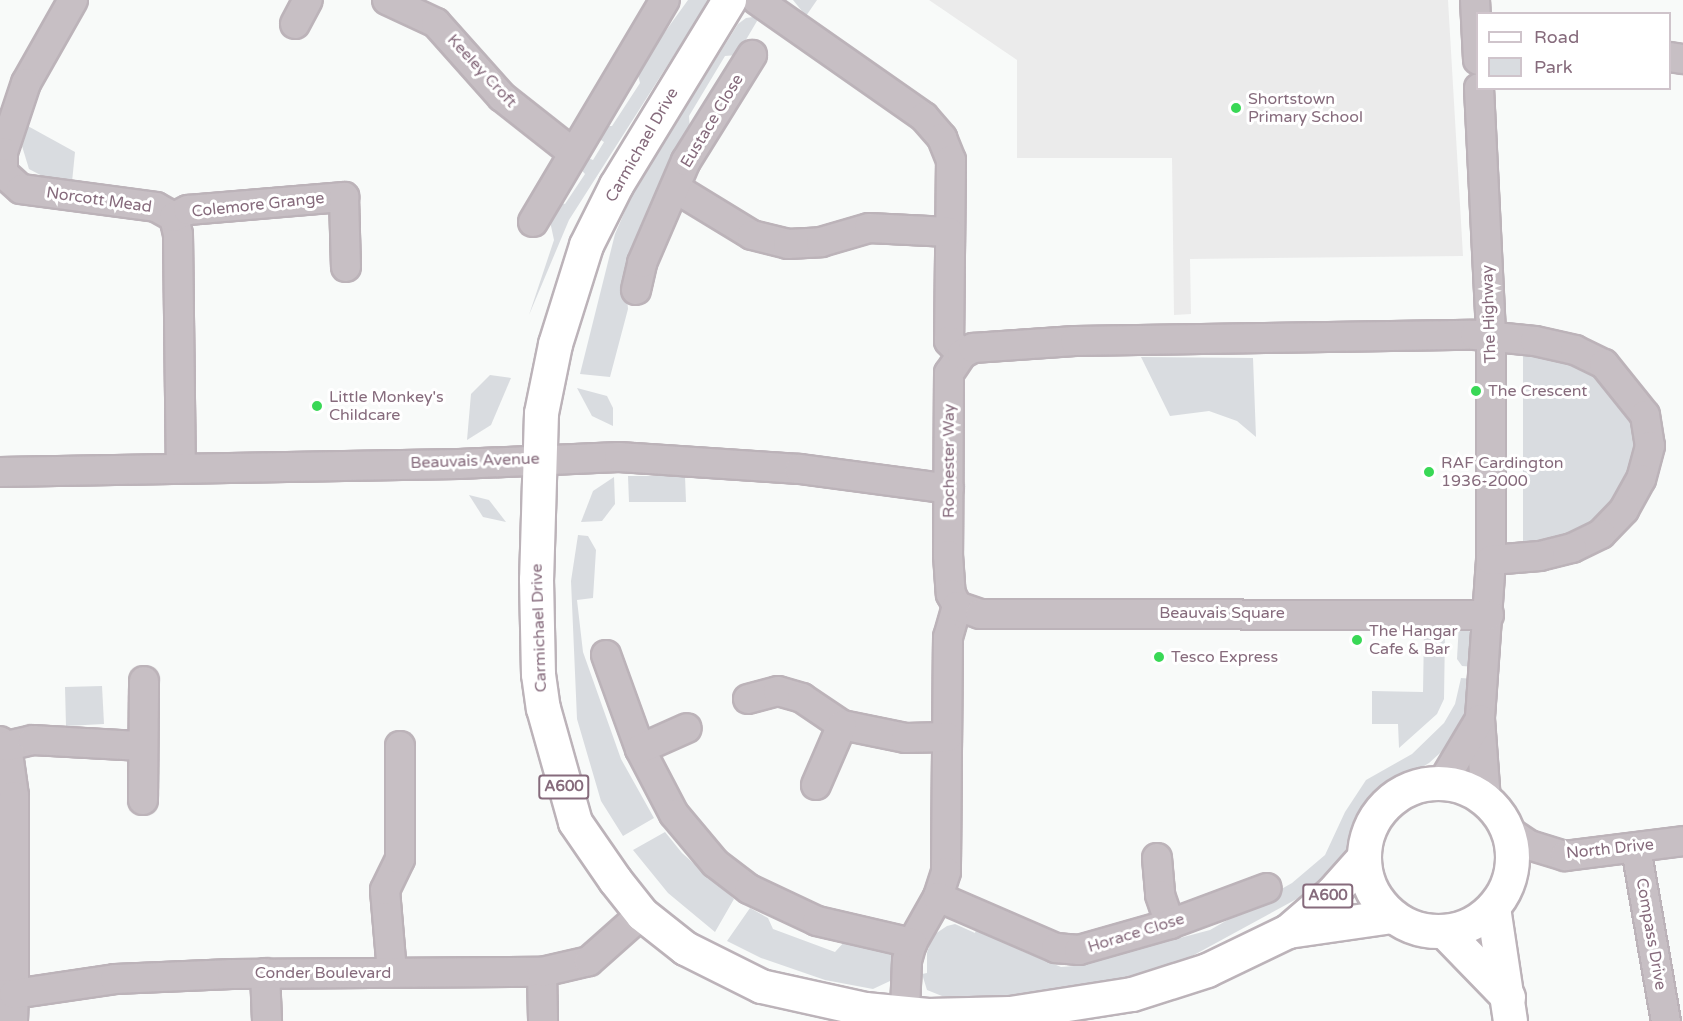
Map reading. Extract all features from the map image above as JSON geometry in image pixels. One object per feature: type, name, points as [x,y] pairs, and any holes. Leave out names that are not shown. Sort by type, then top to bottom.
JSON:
[{"type":"main road","name":"Carmichael Drive","points":[[729,0],[616,186],[586,245],[555,344],[541,413],[537,458],[538,674],[550,738],[575,822],[642,914],[685,948],[760,986],[831,1005],[905,1014],[1010,1013],[1132,994],[1207,970],[1288,931],[1332,893],[1364,857]]},
{"type":"main road","points":[[1442,783],[1466,788],[1486,800],[1507,830],[1512,873],[1493,907],[1471,924],[1444,931],[1408,925],[1392,916],[1377,899],[1367,879],[1364,857],[1368,833],[1388,804],[1419,785],[1442,783]]},
{"type":"main road","points":[[1493,907],[1509,1009]]},
{"type":"main road","name":"Carmichael Drive","points":[[1288,931],[1392,916]]},
{"type":"main road","points":[[1444,931],[1509,1009]]},
{"type":"street","name":"Norcott Mead","points":[[73,0],[26,82],[3,152],[2,173],[21,189],[156,207],[174,217],[178,234],[182,468]]},
{"type":"street","name":"Keeley Croft","points":[[387,0],[436,23],[502,97],[572,152]]},
{"type":"street","points":[[533,222],[572,152],[665,0]]},
{"type":"street","points":[[757,0],[924,117],[942,138],[951,160],[950,341],[962,354],[973,348],[1075,341],[1491,337],[1535,341],[1575,350],[1604,364],[1645,415],[1650,446],[1641,479],[1624,510],[1601,534],[1572,548],[1540,556],[1491,560]]},
{"type":"street","points":[[1474,0],[1476,31]]},
{"type":"street","name":"Eustace Close","points":[[636,290],[642,263],[686,161],[752,55]]},
{"type":"street","name":"The Highway","points":[[1479,90],[1491,337],[1491,560],[1489,615],[1480,719],[1486,800]]},
{"type":"street","name":"Eustace Close","points":[[675,188],[752,235],[788,244],[821,242],[869,228],[949,232]]},
{"type":"street","name":"Colemore Grange","points":[[174,217],[188,210],[344,197],[346,267]]},
{"type":"street","name":"Rochester Way","points":[[905,1014],[907,960],[912,943],[938,897],[946,872],[948,637],[957,606],[951,594],[949,374],[962,354]]},
{"type":"street","name":"Beauvais Avenue","points":[[0,472],[459,464],[537,458],[692,459],[949,489]]},
{"type":"street","name":"Beauvais Square","points":[[957,606],[980,614],[1489,615]]},
{"type":"street","points":[[606,655],[640,749],[674,814],[715,862],[749,889],[817,921],[912,943]]},
{"type":"street","points":[[143,800],[144,681]]},
{"type":"street","points":[[748,699],[778,691],[802,698],[842,725],[906,738],[947,737]]},
{"type":"street","name":"The Highway","points":[[1442,783],[1480,719]]},
{"type":"street","points":[[816,785],[842,725]]},
{"type":"street","points":[[640,749],[687,728]]},
{"type":"street","points":[[9,1003],[14,796],[3,743],[33,740],[142,746]]},
{"type":"street","points":[[392,972],[386,890],[400,859],[400,746]]},
{"type":"street","name":"North Drive","points":[[1507,830],[1529,846],[1565,856],[1683,841]]},
{"type":"street","name":"Compass Drive","points":[[1636,848],[1666,1021]]},
{"type":"street","points":[[1157,858],[1160,895],[1170,924]]},
{"type":"street","name":"Horace Close","points":[[938,897],[1056,948],[1079,950],[1170,924],[1267,888]]},
{"type":"street","name":"Conder Boulevard","points":[[9,1003],[115,979],[265,973],[542,972],[589,961],[642,914]]},
{"type":"street","points":[[542,972],[543,1021]]},
{"type":"street","points":[[265,973],[267,1021]]},
{"type":"shaded area","name":"Shortstown Primary School","points":[[929,0],[1448,0],[1463,256],[1190,259],[1191,314],[1174,315],[1172,158],[1017,158],[1017,60]]},
{"type":"green space","points":[[688,0],[709,0],[569,220],[529,315],[554,240],[548,212],[553,200],[565,204],[585,174],[577,165],[581,155],[593,160],[604,142],[593,135],[598,126],[612,126],[640,83],[634,59],[647,39],[662,36]]},
{"type":"green space","points":[[793,0],[817,0],[806,16]]},
{"type":"green space","points":[[760,16],[737,55],[725,56],[689,116],[690,130],[626,286],[628,309],[610,377],[580,374],[615,234],[635,188],[738,24],[746,18]]},
{"type":"green space","points":[[26,125],[75,152],[72,182],[48,179],[29,169],[22,146]]},
{"type":"green space","points":[[1523,346],[1581,364],[1617,391],[1632,413],[1640,443],[1633,474],[1608,514],[1575,537],[1523,544]]},
{"type":"green space","points":[[1141,357],[1253,358],[1256,437],[1237,421],[1209,411],[1170,416]]},
{"type":"green space","points":[[490,375],[511,378],[491,425],[467,440],[471,394]]},
{"type":"green space","points":[[577,388],[607,396],[613,408],[613,426],[592,416]]},
{"type":"green space","points":[[628,476],[685,476],[686,502],[629,502]]},
{"type":"green space","points":[[614,477],[615,504],[602,521],[581,522],[593,491]]},
{"type":"green space","points":[[469,495],[489,500],[506,522],[483,517]]},
{"type":"green space","points":[[578,535],[588,536],[596,550],[593,598],[577,600],[583,652],[621,759],[654,818],[623,836],[601,801],[577,719],[571,581]]},
{"type":"green space","points":[[1459,623],[1474,635],[1475,667],[1462,666],[1457,659]]},
{"type":"green space","points":[[1424,632],[1445,632],[1444,699],[1437,714],[1399,748],[1398,724],[1372,724],[1372,691],[1423,692]]},
{"type":"green space","points":[[1461,678],[1474,679],[1468,712],[1449,745],[1429,763],[1379,793],[1358,819],[1346,853],[1304,895],[1148,980],[1000,1000],[942,996],[927,990],[922,974],[927,973],[927,953],[932,936],[947,926],[955,924],[975,933],[978,924],[1019,940],[1022,951],[1061,967],[1074,966],[1210,930],[1292,883],[1325,855],[1345,812],[1366,780],[1412,754],[1444,723],[1455,704]]},
{"type":"green space","points":[[102,686],[104,724],[66,726],[65,687]]},
{"type":"green space","points":[[665,832],[682,853],[734,899],[715,932],[668,893],[633,850]]},
{"type":"green space","points":[[750,908],[768,918],[773,929],[835,952],[847,939],[887,949],[894,958],[895,972],[890,981],[873,989],[825,980],[761,958],[727,941]]},
{"type":"place","name":"Shortstown Primary School","points":[[1236,108]]},
{"type":"place","name":"The Crescent","points":[[1476,391]]},
{"type":"place","name":"Little Monkey's Childcare","points":[[317,406]]},
{"type":"place","name":"RAF Cardington 1936-2000","points":[[1429,472]]},
{"type":"place","name":"The Hangar Cafe & Bar","points":[[1357,640]]},
{"type":"place","name":"Tesco Express","points":[[1159,657]]}]
